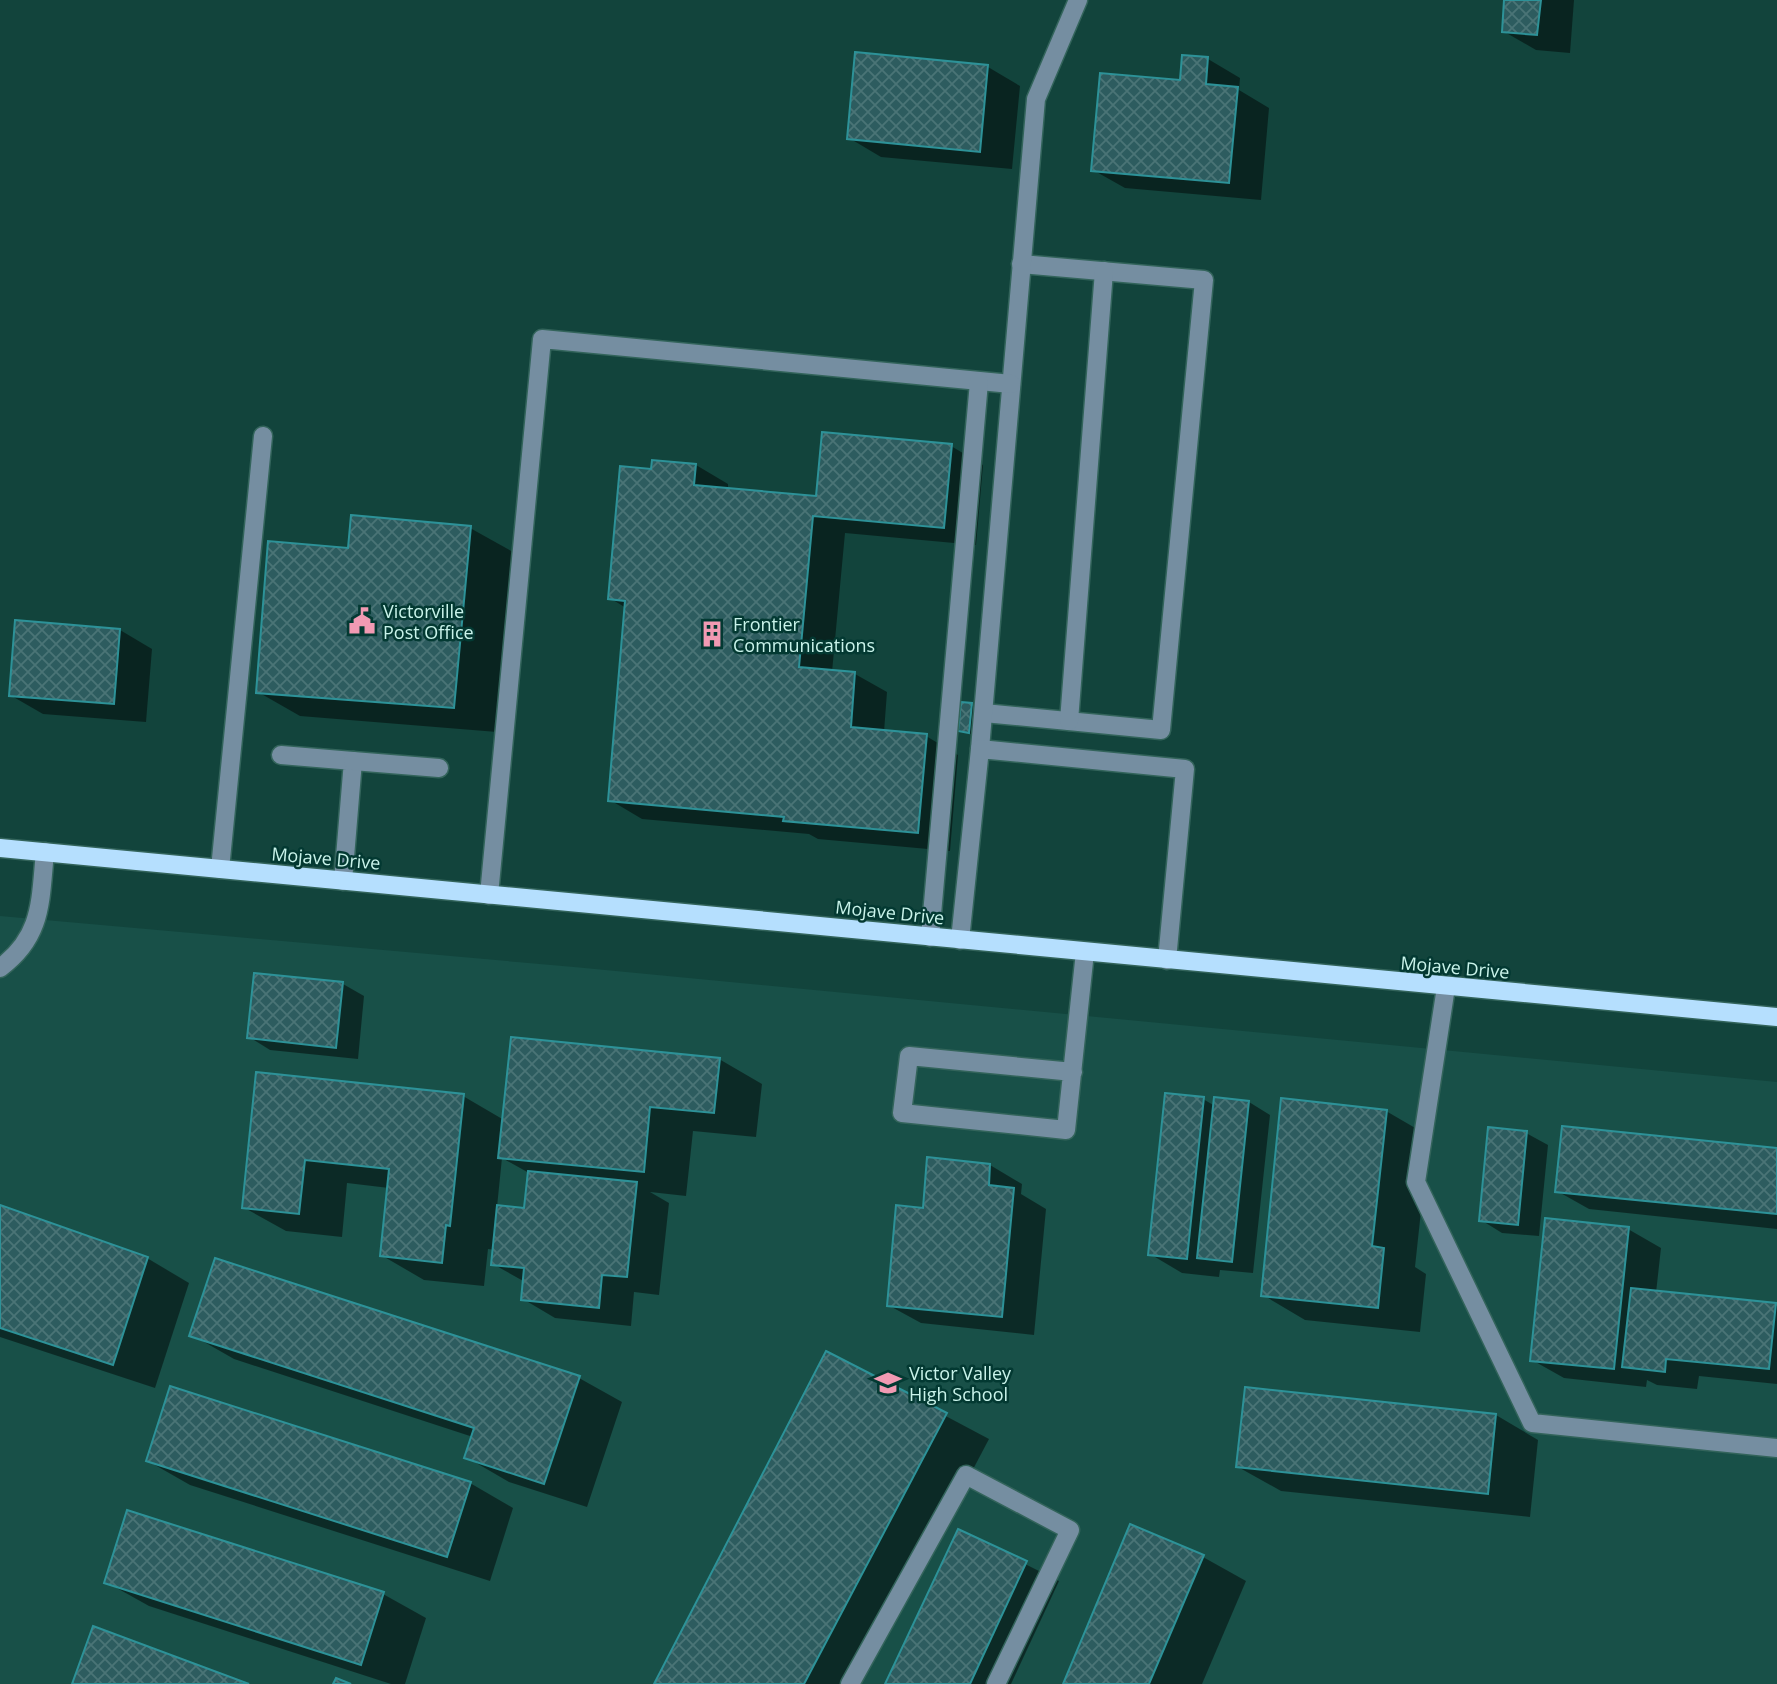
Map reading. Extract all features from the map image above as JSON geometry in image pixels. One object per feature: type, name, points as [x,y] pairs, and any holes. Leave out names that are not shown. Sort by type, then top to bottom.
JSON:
[{"type":"main road","name":"Mojave Drive","points":[[0,848],[1777,1017]]},
{"type":"lane","points":[[960,940],[984,713],[1037,99],[1078,0]]},
{"type":"lane","points":[[984,713],[1161,730],[1204,280],[1021,264]]},
{"type":"lane","points":[[1069,721],[1104,271]]},
{"type":"lane","points":[[489,895],[542,339],[1011,384]]},
{"type":"lane","points":[[930,937],[979,382]]},
{"type":"lane","points":[[220,869],[263,436]]},
{"type":"lane","points":[[980,749],[1185,768],[1167,960]]},
{"type":"lane","points":[[281,755],[439,768]]},
{"type":"lane","points":[[343,881],[353,761]]},
{"type":"lane","points":[[0,968],[14,958],[38,920],[46,852]]},
{"type":"lane","points":[[1073,1072],[909,1056],[902,1113],[1066,1130],[1073,1072],[1085,952]]},
{"type":"lane","points":[[1446,987],[1416,1182],[1532,1423],[1777,1448]]},
{"type":"lane","points":[[850,1684],[966,1475],[1070,1530],[996,1684]]},
{"type":"shaded area","name":"Victor Valley High School","points":[[0,916],[574,967],[1777,1082],[1777,1684],[0,1684]]},
{"type":"building","points":[[1504,0],[1541,0],[1537,35],[1502,32]]},
{"type":"building","points":[[855,52],[988,65],[980,152],[847,139]]},
{"type":"building","points":[[1182,55],[1208,57],[1206,84],[1238,87],[1229,183],[1091,171],[1100,73],[1180,80]]},
{"type":"building","name":"Frontier Communications","points":[[822,432],[952,444],[944,528],[813,516],[799,667],[855,672],[851,727],[927,734],[918,833],[783,821],[784,817],[608,801],[625,601],[608,599],[620,466],[651,469],[652,460],[696,464],[694,485],[816,496]]},
{"type":"building","name":"Victorville Post Office","points":[[351,515],[471,526],[454,708],[256,693],[268,541],[348,548]]},
{"type":"building","points":[[15,620],[120,629],[114,704],[9,696]]},
{"type":"building","points":[[961,702],[972,703],[969,733],[958,731]]},
{"type":"building","points":[[254,973],[343,982],[336,1048],[247,1038]]},
{"type":"building","points":[[511,1037],[720,1058],[714,1113],[650,1107],[644,1172],[498,1158]]},
{"type":"building","points":[[256,1072],[464,1094],[450,1226],[446,1225],[442,1263],[380,1256],[389,1169],[305,1160],[299,1214],[242,1208]]},
{"type":"building","points":[[1165,1093],[1204,1097],[1187,1259],[1148,1255]]},
{"type":"building","points":[[1214,1097],[1249,1101],[1232,1262],[1197,1258]]},
{"type":"building","points":[[1281,1098],[1387,1110],[1372,1246],[1384,1248],[1378,1308],[1261,1296]]},
{"type":"building","points":[[1562,1126],[1777,1148],[1777,1214],[1555,1192]]},
{"type":"building","points":[[1488,1127],[1527,1131],[1518,1225],[1479,1221]]},
{"type":"building","points":[[927,1157],[990,1164],[989,1185],[1014,1188],[1002,1317],[887,1306],[896,1205],[923,1208]]},
{"type":"building","points":[[528,1171],[637,1182],[627,1277],[602,1275],[599,1308],[521,1300],[524,1268],[491,1265],[497,1205],[524,1208]]},
{"type":"building","points":[[0,1205],[148,1257],[113,1365],[0,1328]]},
{"type":"building","points":[[1545,1218],[1629,1227],[1614,1369],[1530,1361]]},
{"type":"building","points":[[215,1258],[580,1376],[544,1484],[464,1458],[474,1428],[189,1336]]},
{"type":"building","points":[[1631,1288],[1776,1303],[1769,1369],[1666,1359],[1665,1372],[1622,1367]]},
{"type":"building","points":[[826,1351],[947,1413],[804,1684],[654,1684]]},
{"type":"building","points":[[170,1386],[471,1482],[447,1557],[146,1461]]},
{"type":"building","points":[[1245,1387],[1496,1414],[1488,1494],[1236,1467]]},
{"type":"building","points":[[127,1510],[384,1592],[361,1665],[104,1583]]},
{"type":"building","points":[[1130,1524],[1204,1555],[1149,1684],[1063,1684]]},
{"type":"building","points":[[958,1529],[1027,1561],[970,1684],[885,1684]]},
{"type":"building","points":[[93,1626],[249,1684],[72,1684]]},
{"type":"building","points":[[336,1678],[351,1684],[333,1684]]},
{"type":"place","name":"Victorville Post Office","points":[[362,621]]},
{"type":"place","name":"Frontier Communications","points":[[712,634]]},
{"type":"place","name":"Victor Valley High School","points":[[888,1383]]}]
